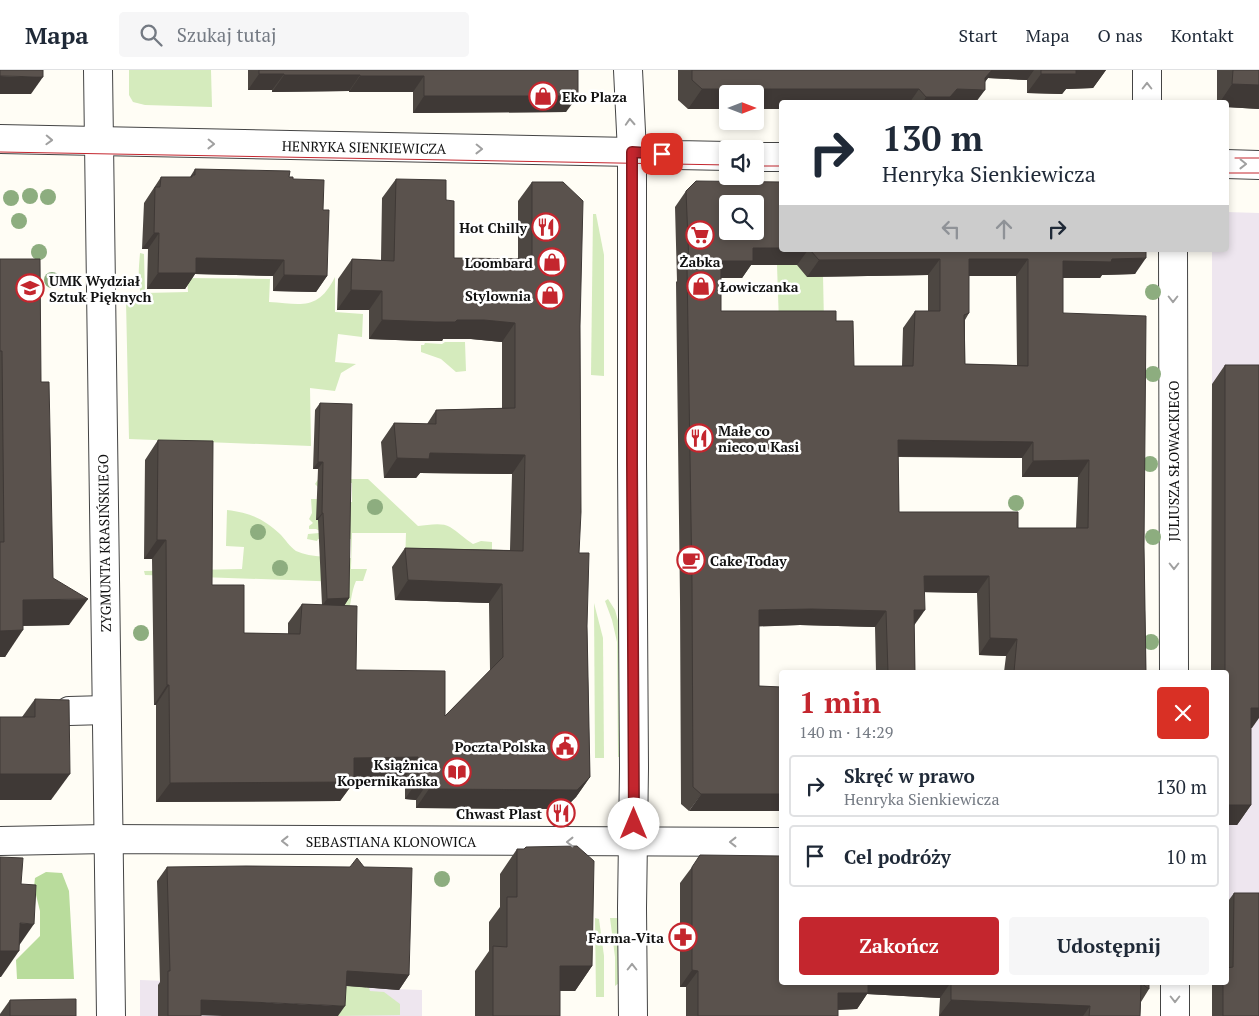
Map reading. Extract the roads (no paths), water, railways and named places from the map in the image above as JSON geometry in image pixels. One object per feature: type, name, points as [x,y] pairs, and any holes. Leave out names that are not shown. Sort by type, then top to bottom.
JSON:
[{"type":"street","name":"ZYGMUNTA KRASIŃSKIEGO","points":[[98,70],[108,1010]]},
{"type":"street","points":[[628,70],[632,152],[633,1016]]},
{"type":"street","points":[[1147,70],[1147,100]]},
{"type":"street","name":"HENRYKA SIENKIEWICZA","points":[[0,139],[632,152],[719,156]]},
{"type":"street","points":[[764,156],[779,157]]},
{"type":"street","points":[[1229,164],[1259,165]]},
{"type":"street","name":"JULIUSZA SŁOWACKIEGO","points":[[1173,252],[1174,670]]},
{"type":"street","points":[[69,711],[106,710]]},
{"type":"street","name":"SEBASTIANA KLONOWICA","points":[[0,841],[107,839],[779,842]]},
{"type":"street","points":[[1175,985],[1175,1016]]},
{"type":"tram line","points":[[0,152],[719,165]]},
{"type":"tram line","points":[[1235,158],[1259,158]]},
{"type":"tram line","points":[[764,166],[779,166]]},
{"type":"tram line","points":[[1229,173],[1259,173]]},
{"type":"place","name":"Eko Plaza","points":[[543,96]]},
{"type":"place","name":"Hot Chilly","points":[[546,227]]},
{"type":"place","name":"Żabka","points":[[700,235]]},
{"type":"place","name":"Loombard","points":[[552,262]]},
{"type":"place","name":"Łowiczanka","points":[[701,286]]},
{"type":"place","name":"UMK Wydział Sztuk Pięknych","points":[[30,288]]},
{"type":"place","name":"Stylownia","points":[[550,295]]},
{"type":"place","name":"Małe co nieco u Kasi","points":[[699,438]]},
{"type":"place","name":"Cake Today","points":[[691,560]]},
{"type":"place","name":"Poczta Polska","points":[[565,746]]},
{"type":"place","name":"Książnica Kopernikańska","points":[[457,772]]},
{"type":"place","name":"Chwast Plast","points":[[561,813]]},
{"type":"place","name":"Farma-Vita","points":[[683,937]]}]
